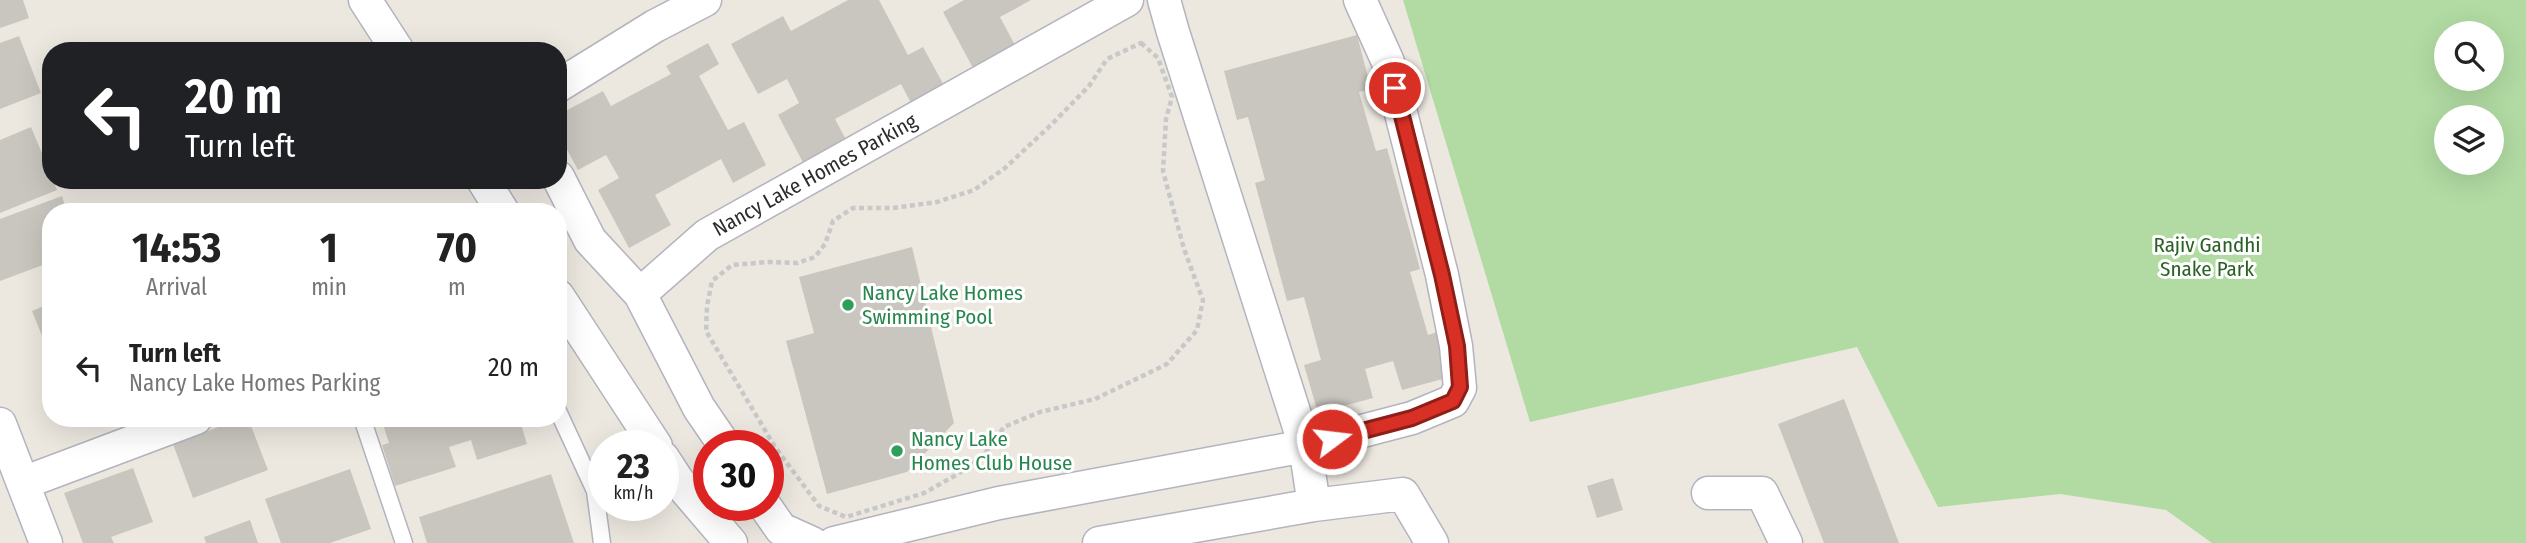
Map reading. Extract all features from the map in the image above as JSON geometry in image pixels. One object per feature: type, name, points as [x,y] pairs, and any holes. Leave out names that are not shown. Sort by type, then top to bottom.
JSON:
[{"type":"street","points":[[365,0],[392,42]]},
{"type":"street","points":[[567,80],[655,26],[705,0]]},
{"type":"street","name":"Nancy Lake Homes Parking","points":[[640,294],[707,235],[1126,0]]},
{"type":"street","points":[[1164,0],[1306,446],[1314,505]]},
{"type":"street","points":[[834,543],[999,503],[1306,446],[1412,418],[1453,401],[1460,387],[1457,346],[1442,275],[1388,62],[1360,0]]},
{"type":"street","points":[[564,189],[590,240],[640,294],[699,408],[714,430]]},
{"type":"street","points":[[567,310],[645,430]]},
{"type":"street","points":[[0,424],[46,543]]},
{"type":"street","points":[[23,483],[172,427]]},
{"type":"street","points":[[679,482],[731,543]]},
{"type":"street","points":[[1708,493],[1762,493],[1786,543]]},
{"type":"street","points":[[1099,543],[1314,505],[1403,494],[1432,543]]},
{"type":"street","points":[[775,521],[781,529],[812,543]]},
{"type":"lane","points":[[365,427],[404,543]]},
{"type":"lane","points":[[566,427],[588,468]]},
{"type":"lane","points":[[601,521],[602,543]]},
{"type":"path","points":[[1141,43],[1157,58],[1172,97],[1166,119],[1163,171],[1184,249],[1203,300],[1197,330],[1167,364],[1095,399],[1040,412],[1004,427],[984,455],[958,474],[924,493],[846,517],[819,506],[775,447],[706,331],[712,281],[732,265],[797,263],[815,257],[825,244],[833,221],[853,208],[893,208],[937,202],[974,190],[1005,169],[1051,125],[1089,86],[1107,59],[1141,43]]},
{"type":"green space","name":"Rajiv Gandhi Snake Park","points":[[1403,0],[2526,0],[2526,543],[2212,543],[2166,510],[2060,494],[1938,507],[1857,347],[1530,422]]},
{"type":"building","points":[[0,0],[23,0],[29,18],[0,28]]},
{"type":"building","points":[[848,0],[879,0],[908,55],[923,47],[946,89],[913,107],[901,84],[835,119],[851,149],[808,172],[778,115],[799,103],[787,79],[758,94],[731,44],[783,16],[791,31]]},
{"type":"building","points":[[964,0],[1031,0],[1000,17],[1016,47],[974,70],[943,12]]},
{"type":"building","points":[[1357,35],[1371,89],[1359,92],[1376,151],[1387,148],[1420,269],[1410,272],[1428,335],[1437,332],[1450,377],[1402,390],[1393,361],[1365,369],[1373,398],[1318,413],[1304,365],[1321,360],[1304,297],[1287,301],[1255,183],[1265,180],[1248,117],[1237,120],[1224,71]]},
{"type":"building","points":[[19,36],[41,93],[0,109],[0,43]]},
{"type":"building","points":[[708,43],[719,64],[699,76],[728,130],[744,122],[766,165],[733,183],[721,159],[655,195],[671,225],[629,248],[598,190],[619,178],[606,155],[578,170],[567,150],[567,110],[603,91],[611,106],[671,74],[666,66]]},
{"type":"building","points":[[31,127],[42,153],[42,189],[57,190],[0,213],[0,140]]},
{"type":"building","points":[[62,196],[64,203],[43,203]]},
{"type":"building","points":[[42,203],[42,265],[0,281],[0,219]]},
{"type":"building","points":[[912,247],[954,423],[907,472],[827,494],[786,341],[814,333],[799,277]]},
{"type":"building","points":[[42,307],[42,336],[32,311]]},
{"type":"building","points":[[1844,399],[1899,543],[1824,543],[1778,424]]},
{"type":"building","points":[[218,427],[251,427],[268,470],[193,498],[173,444]]},
{"type":"building","points":[[384,427],[522,427],[527,444],[477,460],[471,440],[449,447],[456,467],[395,486],[382,445],[389,443]]},
{"type":"building","points":[[133,468],[153,522],[111,537],[114,543],[83,543],[64,493]]},
{"type":"building","points":[[350,469],[371,529],[330,543],[281,543],[265,499]]},
{"type":"building","points":[[551,474],[574,543],[427,543],[419,517]]},
{"type":"building","points":[[1613,478],[1623,510],[1597,518],[1587,486]]},
{"type":"building","points":[[250,520],[258,543],[206,543],[204,537]]},
{"type":"place","name":"Nancy Lake Homes Swimming Pool","points":[[848,305]]},
{"type":"place","name":"Nancy Lake Homes Club House","points":[[897,451]]},
{"type":"route","points":[[1332,439],[1412,418],[1453,401],[1460,387],[1457,346],[1442,275],[1395,88]]}]
